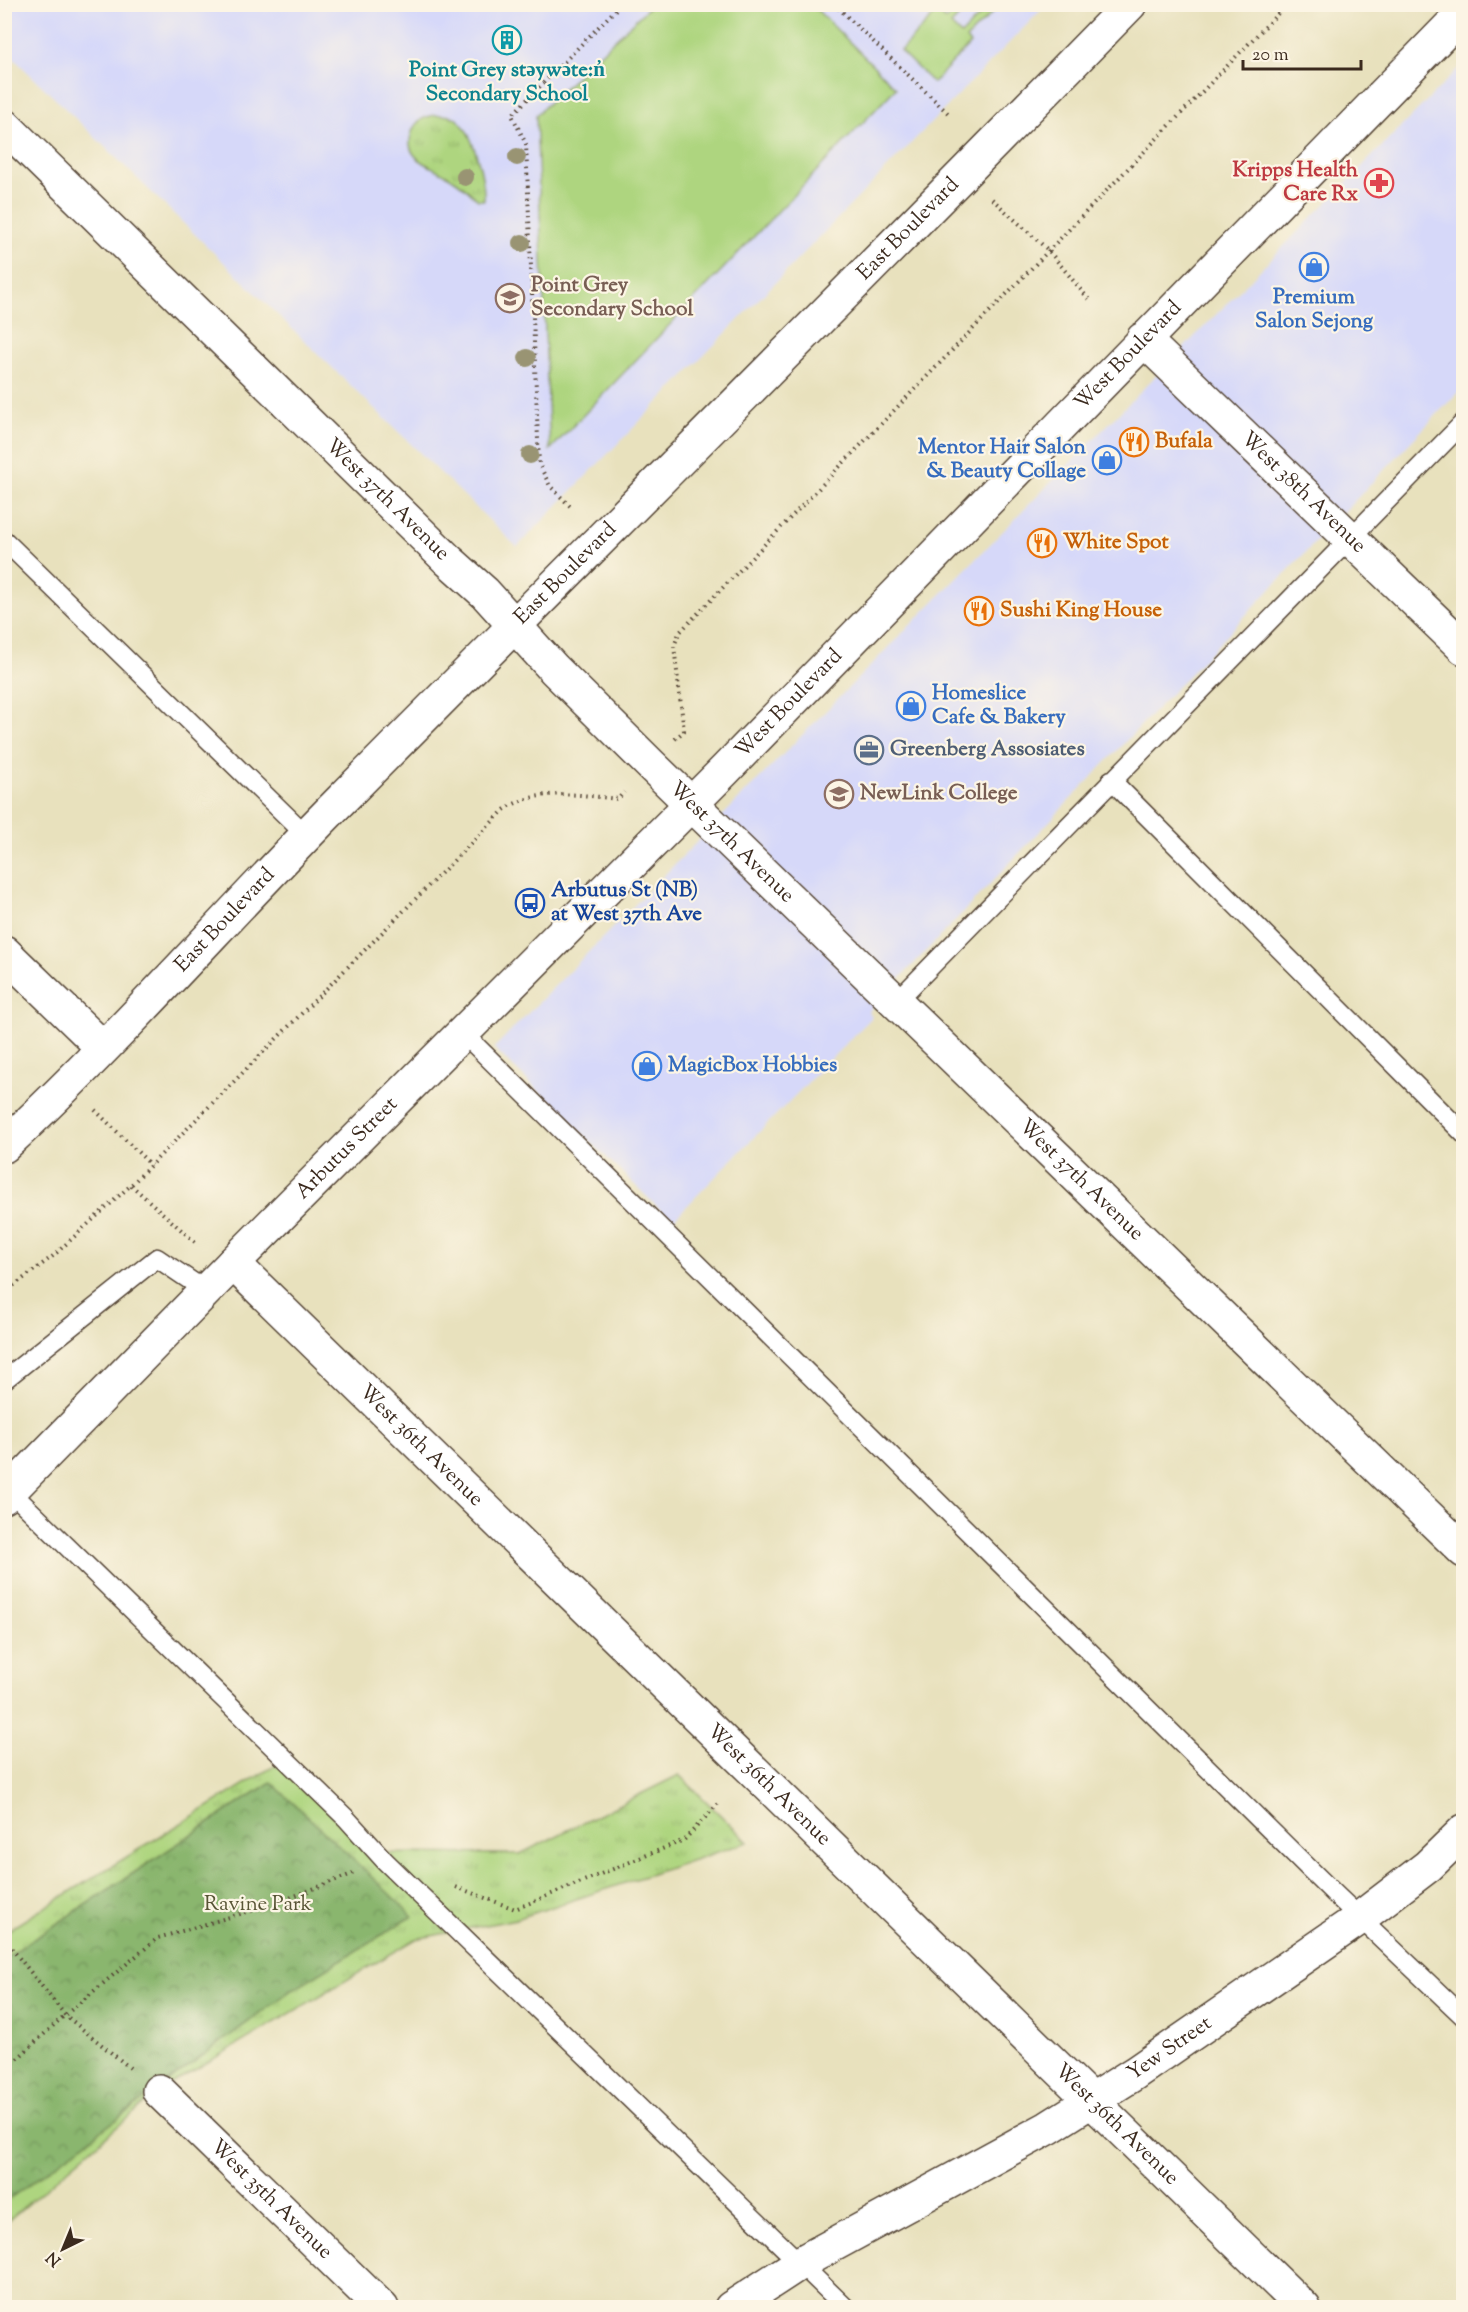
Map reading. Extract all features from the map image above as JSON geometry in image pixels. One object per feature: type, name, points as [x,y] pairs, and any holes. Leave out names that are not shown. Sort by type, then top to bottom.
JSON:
[{"type":"street","name":"East Boulevard","points":[[4,1146],[68,1085],[306,835],[964,174],[1130,4]]},
{"type":"street","name":"West Boulevard","points":[[692,804],[1464,12]]},
{"type":"street","name":"West 37th Avenue","points":[[4,125],[447,559],[485,593],[554,669],[692,804],[1464,1551]]},
{"type":"street","name":"West 38th Avenue","points":[[1143,339],[1464,648]]},
{"type":"street","name":"Arbutus Street","points":[[7,1494],[233,1263],[692,804]]},
{"type":"street","points":[[4,952],[103,1048]]},
{"type":"street","name":"West 36th Avenue","points":[[233,1263],[1304,2307]]},
{"type":"street","name":"Yew Street","points":[[731,2307],[800,2263],[1048,2128],[1135,2073],[1360,1918],[1428,1866],[1464,1831]]},
{"type":"street","name":"West 35th Avenue","points":[[159,2091],[382,2307]]},
{"type":"lane","points":[[896,1002],[1464,422]]},
{"type":"lane","points":[[4,540],[306,835]]},
{"type":"lane","points":[[1111,780],[1464,1134]]},
{"type":"lane","points":[[464,1034],[1360,1918],[1464,2017]]},
{"type":"lane","points":[[4,1380],[157,1258],[206,1291]]},
{"type":"lane","points":[[7,1494],[346,1818],[385,1861],[846,2307]]},
{"type":"path","points":[[570,506],[550,486],[539,464],[526,144],[512,115],[621,4]]},
{"type":"path","points":[[834,4],[951,116]]},
{"type":"path","points":[[677,738],[684,731],[674,646],[679,633],[1287,4]]},
{"type":"path","points":[[964,174],[1048,250],[1091,302]]},
{"type":"path","points":[[4,1293],[53,1256],[131,1185],[504,810],[518,800],[564,793],[618,799]]},
{"type":"path","points":[[95,1110],[151,1165]]},
{"type":"path","points":[[131,1185],[196,1243]]},
{"type":"path","points":[[450,1885],[515,1909],[684,1840],[718,1804]]},
{"type":"path","points":[[4,2071],[64,2015],[158,1938],[271,1905],[385,1861]]},
{"type":"path","points":[[4,1939],[64,2015],[159,2091]]},
{"type":"shaded area","name":"Point Grey Secondary School","points":[[4,5],[1046,5],[517,547],[5,50]]},
{"type":"shaded area","points":[[1463,64],[1463,387],[868,1012],[872,1017],[672,1221],[494,1048]]},
{"type":"green space","points":[[961,4],[970,5],[951,25],[961,35],[990,5],[1000,5],[966,39],[970,44],[933,83],[900,51],[937,12],[946,20]]},
{"type":"green space","points":[[651,5],[812,5],[896,88],[550,450],[536,115]]},
{"type":"green space","points":[[437,115],[457,119],[469,136],[480,170],[484,200],[478,200],[446,174],[422,162],[411,150],[410,142],[416,124],[425,118]]},
{"type":"green space","name":"Ravine Park","points":[[279,1763],[373,1853],[520,1854],[679,1775],[748,1842],[516,1919],[416,1939],[159,2091],[5,2223],[5,1932]]},
{"type":"green space","name":"Ravine Park","points":[[271,1782],[413,1916],[293,1989],[5,2202],[5,1958]]},
{"type":"place","name":"Point Grey stəywəte:n̓ Secondary School","points":[[507,40]]},
{"type":"place","name":"Kripps Health Care Rx","points":[[1379,183]]},
{"type":"place","name":"Premium Salon Sejong","points":[[1314,267]]},
{"type":"place","name":"Point Grey Secondary School","points":[[510,298]]},
{"type":"place","name":"Bufala","points":[[1134,442]]},
{"type":"place","name":"Mentor Hair Salon & Beauty Collage","points":[[1107,460]]},
{"type":"place","name":"White Spot","points":[[1042,543]]},
{"type":"place","name":"Sushi King House","points":[[979,611]]},
{"type":"place","name":"Homeslice Cafe & Bakery","points":[[911,706]]},
{"type":"place","name":"Greenberg Assosiates","points":[[869,750]]},
{"type":"place","name":"NewLink College","points":[[839,794]]},
{"type":"place","name":"Arbutus St (NB) at West 37th Ave","points":[[530,903]]},
{"type":"place","name":"MagicBox Hobbies","points":[[647,1066]]}]
